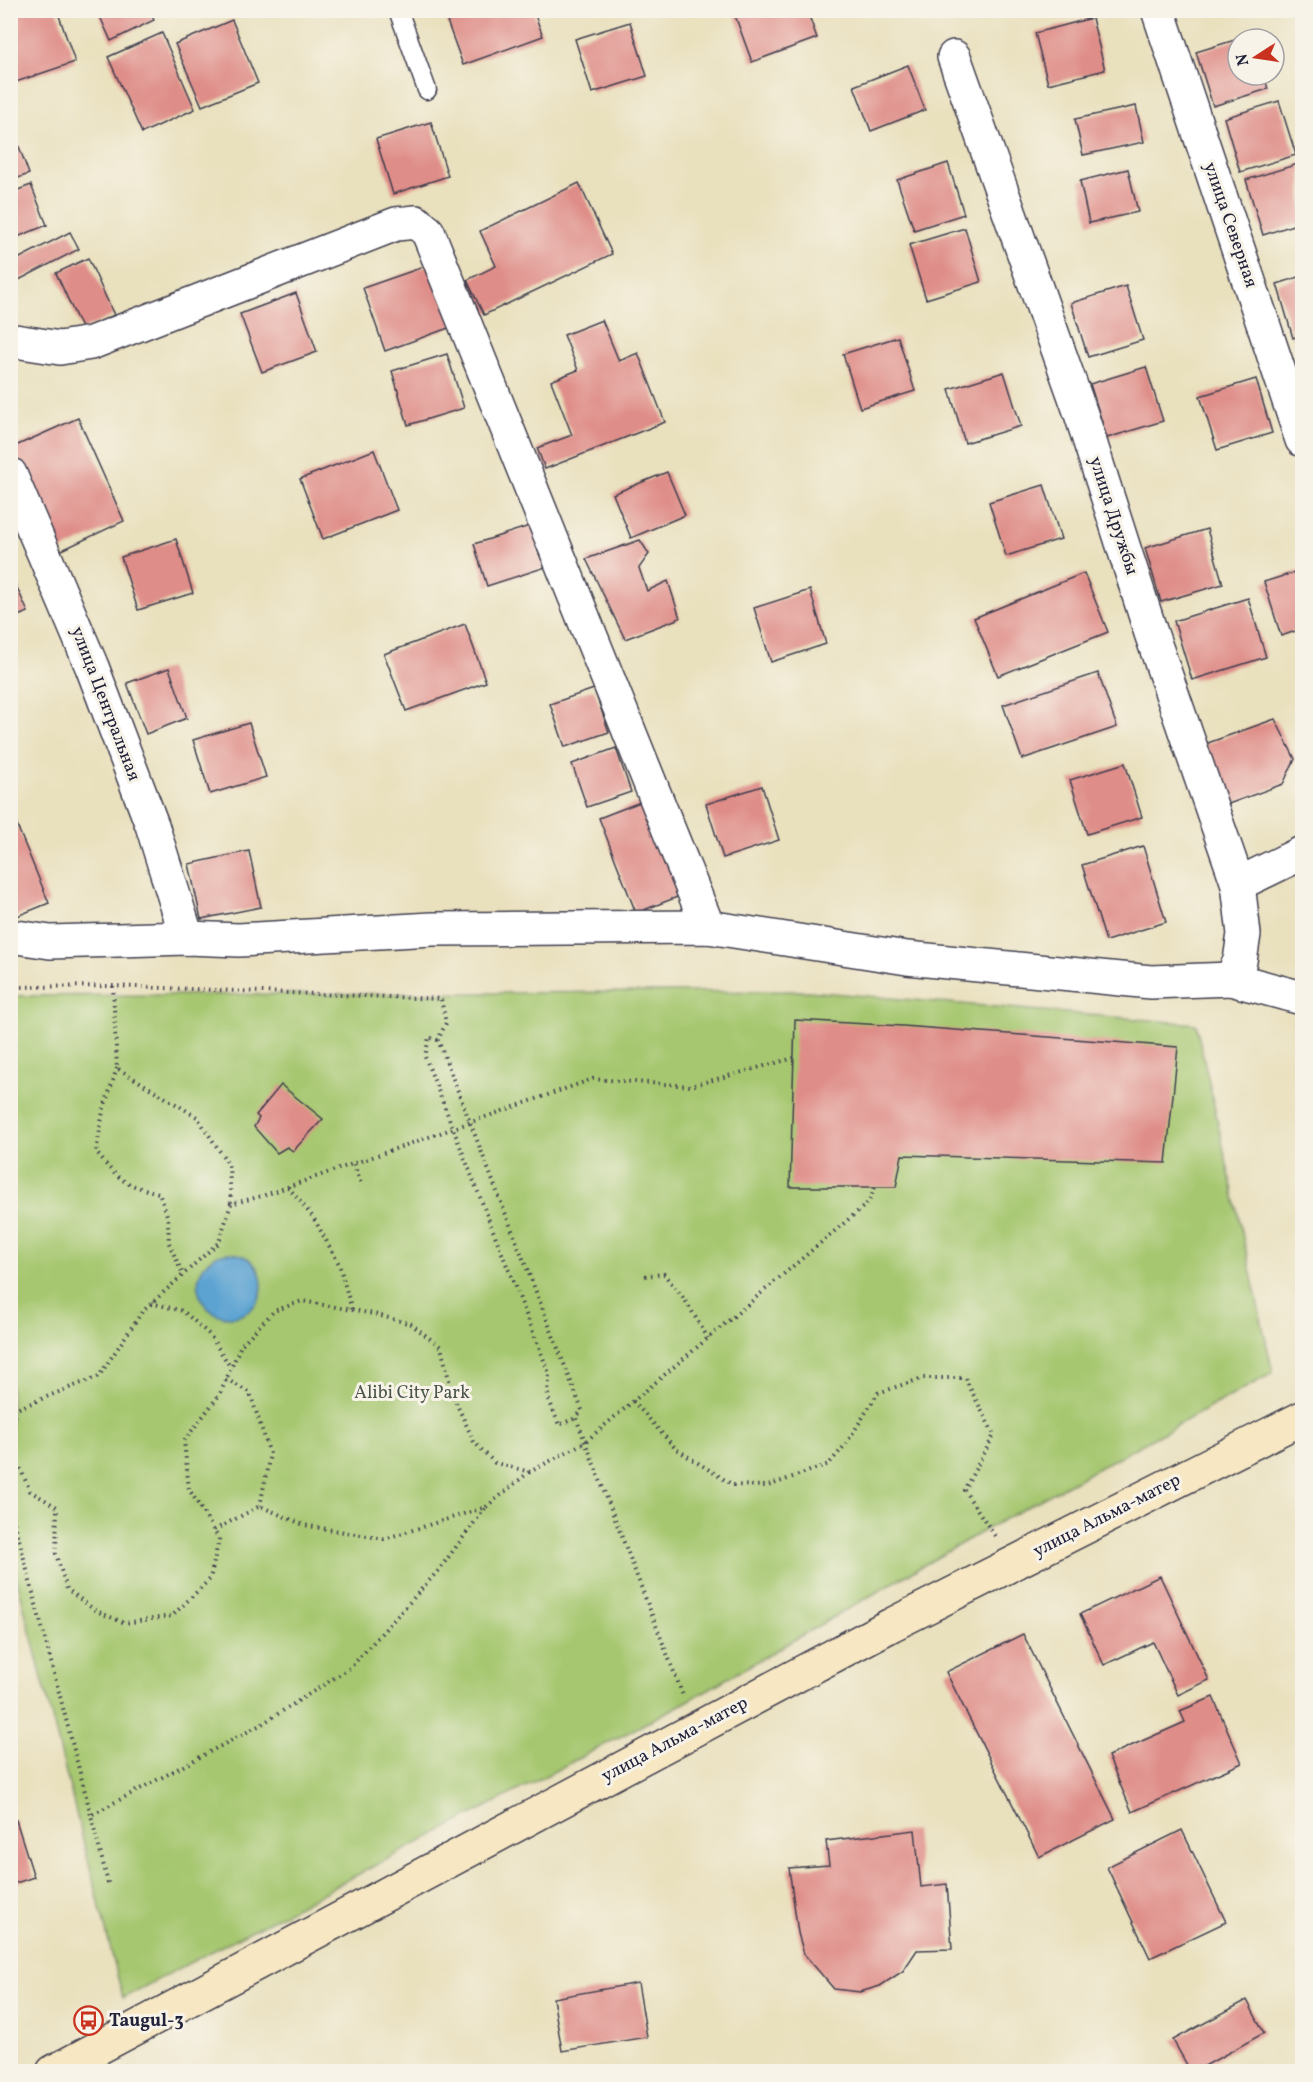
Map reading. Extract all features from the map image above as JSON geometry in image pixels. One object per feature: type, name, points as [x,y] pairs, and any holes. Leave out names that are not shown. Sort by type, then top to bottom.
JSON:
[{"type":"street","name":"улица Северная","points":[[1158,10],[1302,440]]},
{"type":"street","name":"улица Дружбы","points":[[954,57],[1081,414],[1150,633],[1238,884],[1244,934],[1240,961],[1231,979]]},
{"type":"street","points":[[12,339],[60,348],[91,343],[396,225],[416,222],[428,232],[708,927]]},
{"type":"street","name":"улица Центральная","points":[[10,474],[96,678],[152,825],[187,938]]},
{"type":"street","points":[[1238,884],[1302,853]]},
{"type":"street","points":[[10,936],[50,942],[187,938],[239,940],[432,929],[708,927],[907,958],[1151,982],[1231,979],[1302,998]]},
{"type":"street","name":"улица Альма-матер","points":[[53,2072],[891,1625],[1302,1418]]},
{"type":"lane","points":[[398,10],[426,90]]},
{"type":"path","points":[[112,986],[117,1068],[103,1111],[96,1152],[116,1177],[135,1187],[159,1192],[168,1218],[169,1243],[183,1275]]},
{"type":"path","points":[[10,987],[112,986],[441,999],[446,1023],[438,1040],[582,1410],[576,1418],[559,1425],[548,1397],[549,1372],[425,1057],[429,1037],[438,1040]]},
{"type":"path","points":[[231,1204],[288,1187],[593,1079],[691,1086],[794,1058]]},
{"type":"path","points":[[117,1068],[197,1117],[229,1165],[231,1204],[219,1242],[142,1312],[99,1376],[14,1410],[15,1456],[30,1491],[57,1507],[56,1554],[67,1589],[96,1611],[125,1623],[172,1616],[210,1579],[219,1539],[189,1489],[184,1441],[220,1394],[241,1345],[274,1311],[302,1301],[411,1324],[441,1347],[453,1396],[474,1442],[495,1463],[530,1472]]},
{"type":"path","points":[[354,1164],[361,1184]]},
{"type":"path","points":[[288,1187],[314,1217],[339,1264],[352,1310]]},
{"type":"path","points":[[92,1815],[262,1724],[350,1668],[438,1571],[486,1507],[530,1472],[585,1442],[869,1202],[875,1187]]},
{"type":"path","points":[[645,1276],[664,1274],[685,1300],[708,1338]]},
{"type":"path","points":[[152,1304],[183,1311],[210,1335],[231,1369]]},
{"type":"path","points":[[633,1401],[676,1449],[733,1485],[768,1486],[829,1464],[846,1444],[878,1393],[923,1378],[965,1378],[994,1435],[964,1490],[1000,1545]]},
{"type":"path","points":[[226,1379],[250,1393],[270,1454],[260,1506]]},
{"type":"path","points":[[576,1418],[686,1702]]},
{"type":"path","points":[[10,1505],[108,1883]]},
{"type":"path","points":[[214,1530],[260,1506]]},
{"type":"path","points":[[260,1506],[304,1525],[384,1539],[486,1507]]},
{"type":"green space","name":"Alibi City Park","points":[[808,991],[1196,1024],[1273,1373],[990,1527],[686,1702],[123,1998],[11,1556],[11,996]]},
{"type":"water","points":[[224,1253],[236,1253],[253,1262],[260,1273],[262,1285],[260,1297],[253,1308],[236,1317],[224,1317],[212,1312],[203,1303],[198,1291],[198,1279],[203,1267],[212,1258]]},
{"type":"building","points":[[10,10],[57,10],[75,62],[10,84]]},
{"type":"building","points":[[97,10],[149,10],[154,20],[111,41]]},
{"type":"building","points":[[451,10],[533,10],[543,36],[463,65],[444,13]]},
{"type":"building","points":[[733,10],[807,10],[817,38],[752,62]]},
{"type":"building","points":[[1092,18],[1105,70],[1048,84],[1035,33]]},
{"type":"building","points":[[232,20],[258,83],[202,106],[175,44]]},
{"type":"building","points":[[630,22],[647,76],[592,93],[575,39]]},
{"type":"building","points":[[162,33],[195,109],[142,133],[108,57]]},
{"type":"building","points":[[1226,43],[1226,87],[1267,87],[1268,89],[1213,106],[1196,52]]},
{"type":"building","points":[[908,65],[925,110],[871,131],[854,86]]},
{"type":"building","points":[[1279,101],[1296,155],[1240,172],[1224,118]]},
{"type":"building","points":[[1136,106],[1144,142],[1083,155],[1075,119]]},
{"type":"building","points":[[431,122],[448,176],[393,194],[376,139]]},
{"type":"building","points":[[17,141],[29,174],[10,181],[10,143]]},
{"type":"building","points":[[948,163],[964,214],[914,230],[897,180]]},
{"type":"building","points":[[1301,163],[1302,222],[1263,235],[1246,180]]},
{"type":"building","points":[[1128,169],[1138,212],[1089,223],[1080,181]]},
{"type":"building","points":[[579,183],[612,254],[484,315],[467,280],[496,266],[480,231]]},
{"type":"building","points":[[31,185],[47,225],[10,240],[10,193]]},
{"type":"building","points":[[965,228],[981,282],[926,299],[909,245]]},
{"type":"building","points":[[70,232],[79,249],[15,282],[10,273],[10,263]]},
{"type":"building","points":[[88,258],[114,315],[82,330],[56,273]]},
{"type":"building","points":[[432,264],[454,326],[385,351],[363,288]]},
{"type":"building","points":[[1302,276],[1302,335],[1293,338],[1277,284]]},
{"type":"building","points":[[1126,286],[1143,340],[1088,357],[1071,303]]},
{"type":"building","points":[[296,293],[317,352],[262,372],[240,314]]},
{"type":"building","points":[[602,320],[619,361],[638,353],[665,422],[545,469],[537,448],[572,435],[551,381],[578,370],[564,335]]},
{"type":"building","points":[[898,337],[915,391],[860,408],[843,354]]},
{"type":"building","points":[[447,354],[464,408],[408,425],[392,371]]},
{"type":"building","points":[[1146,367],[1163,421],[1107,438],[1090,384]]},
{"type":"building","points":[[1004,372],[1021,426],[965,443],[949,389]]},
{"type":"building","points":[[1256,379],[1272,433],[1217,450],[1200,396]]},
{"type":"building","points":[[78,418],[124,521],[58,552],[11,448]]},
{"type":"building","points":[[374,450],[397,510],[323,539],[300,479]]},
{"type":"building","points":[[667,472],[685,515],[631,538],[613,494]]},
{"type":"building","points":[[1044,485],[1061,539],[1006,556],[989,502]]},
{"type":"building","points":[[539,523],[552,565],[487,586],[474,544]]},
{"type":"building","points":[[1207,529],[1223,584],[1161,602],[1145,548]]},
{"type":"building","points":[[176,539],[193,593],[138,610],[121,557]]},
{"type":"building","points":[[640,540],[649,554],[639,568],[647,591],[668,581],[680,618],[625,639],[586,559]]},
{"type":"building","points":[[1302,570],[1302,629],[1281,636],[1264,582]]},
{"type":"building","points":[[10,572],[28,612],[10,619]]},
{"type":"building","points":[[1084,573],[1108,632],[998,676],[974,618]]},
{"type":"building","points":[[810,590],[826,644],[771,662],[754,608]]},
{"type":"building","points":[[1248,598],[1266,657],[1192,680],[1174,621]]},
{"type":"building","points":[[465,624],[486,682],[406,711],[384,654]]},
{"type":"building","points":[[169,668],[187,718],[146,734],[127,683]]},
{"type":"building","points":[[1098,673],[1117,727],[1022,759],[1003,705]]},
{"type":"building","points":[[594,689],[609,732],[565,747],[550,704]]},
{"type":"building","points":[[1275,719],[1295,759],[1283,784],[1223,806],[1205,744]]},
{"type":"building","points":[[249,723],[266,777],[210,794],[193,740]]},
{"type":"building","points":[[616,748],[631,792],[587,807],[572,764]]},
{"type":"building","points":[[1125,763],[1142,817],[1087,834],[1070,780]]},
{"type":"building","points":[[762,786],[779,840],[723,858],[706,804]]},
{"type":"building","points":[[648,799],[685,894],[636,913],[599,818]]},
{"type":"building","points":[[16,823],[49,903],[10,919],[10,826]]},
{"type":"building","points":[[1143,846],[1166,922],[1106,941],[1082,865]]},
{"type":"building","points":[[249,851],[261,907],[201,919],[189,864]]},
{"type":"building","points":[[795,1020],[1178,1047],[1166,1163],[902,1155],[896,1187],[790,1187]]},
{"type":"building","points":[[281,1085],[323,1119],[293,1151],[287,1147],[277,1153],[254,1127],[259,1118],[256,1115]]},
{"type":"building","points":[[1160,1576],[1209,1680],[1178,1695],[1153,1642],[1104,1665],[1080,1614]]},
{"type":"building","points":[[1023,1634],[1115,1819],[1039,1857],[946,1672]]},
{"type":"building","points":[[1213,1697],[1242,1763],[1132,1812],[1108,1756],[1185,1722],[1180,1711]]},
{"type":"building","points":[[16,1820],[34,1877],[10,1885],[10,1822]]},
{"type":"building","points":[[915,1830],[921,1887],[947,1884],[952,1949],[917,1950],[903,1971],[880,1986],[860,1992],[834,1989],[804,1954],[798,1933],[789,1868],[829,1865],[826,1841]]},
{"type":"building","points":[[1182,1830],[1226,1922],[1150,1958],[1107,1867]]},
{"type":"building","points":[[638,1983],[647,2037],[562,2051],[553,1998]]},
{"type":"building","points":[[1247,2000],[1264,2033],[1191,2072],[1173,2040]]},
{"type":"place","name":"Taugul-3","points":[[88,2021]]}]
